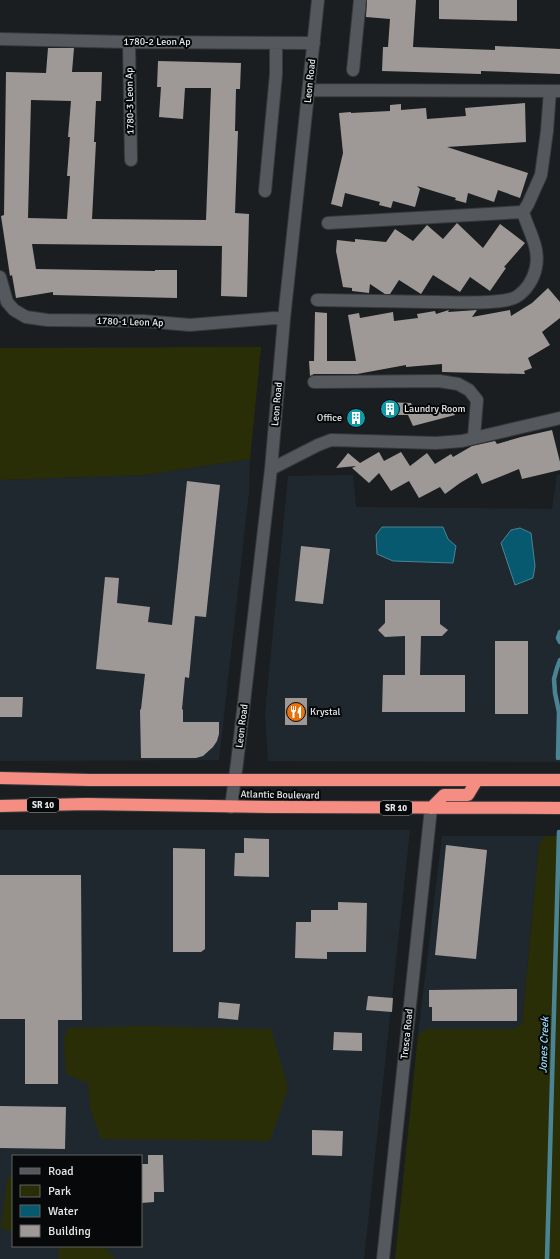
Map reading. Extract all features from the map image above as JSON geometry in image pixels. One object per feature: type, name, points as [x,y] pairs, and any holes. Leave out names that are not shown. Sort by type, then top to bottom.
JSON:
[{"type":"highway","name":"Atlantic Boulevard","points":[[0,778],[90,780],[235,779],[346,781],[560,780]]},
{"type":"highway","points":[[431,808],[444,795],[468,795],[477,780]]},
{"type":"highway","name":"Atlantic Boulevard","points":[[0,806],[86,804],[231,807],[560,808]]},
{"type":"street","name":"Leon Road","points":[[231,807],[271,469],[284,319],[318,0]]},
{"type":"street","points":[[353,70],[360,0]]},
{"type":"street","name":"1780-2 Leon Ap","points":[[0,39],[129,42],[314,43]]},
{"type":"street","name":"1780-3 Leon Ap","points":[[129,42],[131,160]]},
{"type":"street","points":[[265,191],[276,74],[276,43]]},
{"type":"street","points":[[309,90],[555,91],[547,131],[541,175],[524,212],[537,252],[536,268],[527,288],[516,297],[501,301],[317,300]]},
{"type":"street","points":[[328,223],[524,212]]},
{"type":"street","name":"1780-1 Leon Ap","points":[[0,277],[7,302],[14,310],[26,317],[48,320],[143,321],[190,324],[274,318],[284,319]]},
{"type":"street","points":[[314,382],[439,381],[458,384],[469,390],[477,400],[474,437]]},
{"type":"street","points":[[271,469],[331,440],[436,443],[462,441],[560,418]]},
{"type":"street","name":"Tresca Road","points":[[383,1259],[431,808]]},
{"type":"shaded area","points":[[250,459],[249,492],[219,760],[0,761],[0,480],[144,475]]},
{"type":"shaded area","points":[[353,475],[356,507],[552,509],[557,475],[560,475],[560,762],[268,761],[265,714],[288,476]]},
{"type":"shaded area","points":[[0,830],[410,830],[364,1259],[0,1259]]},
{"type":"shaded area","points":[[442,836],[545,836],[539,845],[522,1024],[514,1029],[427,1029],[418,1035]]},
{"type":"green space","points":[[261,347],[250,459],[144,475],[0,480],[0,348]]},
{"type":"green space","points":[[545,836],[560,836],[560,1259],[395,1259],[418,1035],[427,1029],[514,1029],[522,1024],[539,845]]},
{"type":"green space","points":[[145,1026],[271,1029],[288,1088],[270,1141],[101,1139],[90,1108],[88,1083],[66,1074],[64,1036],[69,1028]]},
{"type":"green space","points":[[12,1174],[12,1231],[1,1229],[7,1180]]},
{"type":"green space","points":[[59,1247],[105,1247],[115,1259],[59,1259]]},
{"type":"water","points":[[382,527],[443,527],[448,539],[456,546],[453,563],[393,561],[377,554],[376,535]]},
{"type":"water","points":[[520,528],[531,533],[535,566],[533,578],[515,585],[501,543],[511,530]]},
{"type":"building","points":[[367,0],[416,0],[413,47],[495,50],[495,46],[560,49],[560,74],[481,71],[481,74],[382,71],[383,47],[388,47],[390,19],[366,17]]},
{"type":"building","points":[[439,0],[517,0],[517,21],[439,19]]},
{"type":"building","points":[[48,48],[74,48],[72,72],[102,72],[101,101],[96,101],[94,142],[96,142],[92,219],[206,220],[211,88],[185,88],[183,119],[159,117],[161,87],[157,87],[158,61],[241,63],[240,89],[236,89],[235,131],[238,131],[235,213],[249,214],[247,297],[221,296],[222,246],[32,244],[36,269],[177,270],[177,298],[53,295],[53,292],[16,298],[12,275],[10,276],[1,216],[4,215],[6,72],[46,73]],"holes":[[[31,100],[71,101],[68,137],[70,137],[67,176],[70,176],[67,219],[28,218]]]},
{"type":"building","points":[[525,103],[526,142],[447,147],[528,173],[520,198],[498,190],[494,202],[468,193],[466,203],[455,200],[456,198],[417,186],[420,189],[415,207],[393,201],[391,208],[379,205],[380,202],[345,193],[342,207],[331,204],[343,153],[339,113],[390,111],[390,105],[401,104],[401,110],[426,108],[427,119],[466,116],[465,108]]},
{"type":"building","points":[[457,223],[483,248],[500,224],[525,243],[504,267],[506,268],[490,291],[470,277],[460,292],[433,275],[421,294],[399,280],[390,294],[385,294],[370,284],[369,293],[352,291],[352,288],[343,287],[336,251],[337,240],[355,242],[355,239],[386,242],[395,229],[413,241],[427,225],[443,239]]},
{"type":"building","points":[[548,288],[560,302],[560,318],[542,332],[550,345],[528,358],[532,368],[524,371],[525,374],[442,372],[442,364],[406,367],[406,365],[357,374],[314,374],[310,376],[309,361],[314,361],[315,312],[327,313],[327,361],[356,361],[348,315],[359,313],[360,318],[393,312],[394,321],[418,318],[417,314],[435,311],[436,314],[449,310],[448,312],[477,310],[472,317],[510,310],[511,316],[532,303]]},
{"type":"building","points":[[383,402],[411,403],[414,410],[454,413],[455,415],[413,426],[408,415],[383,415]]},
{"type":"building","points":[[552,430],[560,462],[560,470],[522,479],[519,469],[482,484],[477,473],[445,494],[440,487],[419,498],[409,481],[391,491],[379,473],[369,483],[352,468],[356,466],[336,468],[348,453],[360,463],[379,452],[384,461],[401,452],[410,466],[427,453],[435,464],[451,454],[453,457],[472,446],[495,441],[497,444]]},
{"type":"building","points":[[187,481],[220,485],[206,617],[195,616],[189,678],[185,677],[182,709],[183,722],[219,722],[219,734],[213,747],[203,756],[196,758],[141,758],[140,710],[145,674],[96,669],[105,577],[119,578],[117,603],[150,607],[148,622],[172,625]]},
{"type":"building","points":[[301,546],[330,549],[323,604],[295,601]]},
{"type":"building","points":[[385,600],[440,600],[440,624],[448,630],[442,636],[421,636],[420,675],[465,675],[465,712],[382,712],[383,675],[405,675],[405,636],[385,637],[378,630],[385,623]]},
{"type":"building","points":[[495,641],[528,641],[528,714],[495,714]]},
{"type":"building","points":[[0,697],[23,697],[22,717],[0,717]]},
{"type":"building","name":"Krystal","points":[[285,698],[307,698],[307,725],[285,725]]},
{"type":"building","points":[[244,838],[269,839],[269,877],[234,876],[235,853],[244,853]]},
{"type":"building","points":[[446,845],[487,850],[476,959],[435,955]]},
{"type":"building","points":[[173,848],[205,849],[205,949],[201,952],[173,952]]},
{"type":"building","points":[[0,875],[81,875],[82,1020],[58,1020],[58,1084],[25,1084],[25,1019],[0,1019]]},
{"type":"building","points":[[338,902],[367,903],[366,952],[327,952],[327,959],[295,958],[296,922],[311,922],[311,910],[338,910]]},
{"type":"building","points":[[517,989],[517,1021],[432,1021],[432,1007],[429,1007],[429,990]]},
{"type":"building","points":[[368,996],[393,998],[392,1012],[366,1010]]},
{"type":"building","points":[[219,1002],[240,1004],[238,1020],[218,1018]]},
{"type":"building","points":[[334,1032],[362,1033],[362,1051],[333,1050]]},
{"type":"building","points":[[0,1106],[66,1107],[65,1149],[0,1148]]},
{"type":"building","points":[[312,1130],[343,1131],[342,1156],[312,1155]]},
{"type":"building","points":[[148,1155],[163,1155],[164,1192],[154,1192],[154,1202],[142,1203],[142,1164],[148,1164]]},
{"type":"waterway","name":"Jones Creek","points":[[560,632],[558,638],[560,642]]},
{"type":"waterway","name":"Jones Creek","points":[[558,758],[559,712],[554,679],[560,660]]},
{"type":"waterway","name":"Jones Creek","points":[[547,1259],[559,832]]},
{"type":"place","name":"Laundry Room","points":[[390,409]]},
{"type":"place","name":"Office","points":[[356,418]]},
{"type":"place","name":"Krystal","points":[[296,712]]}]
